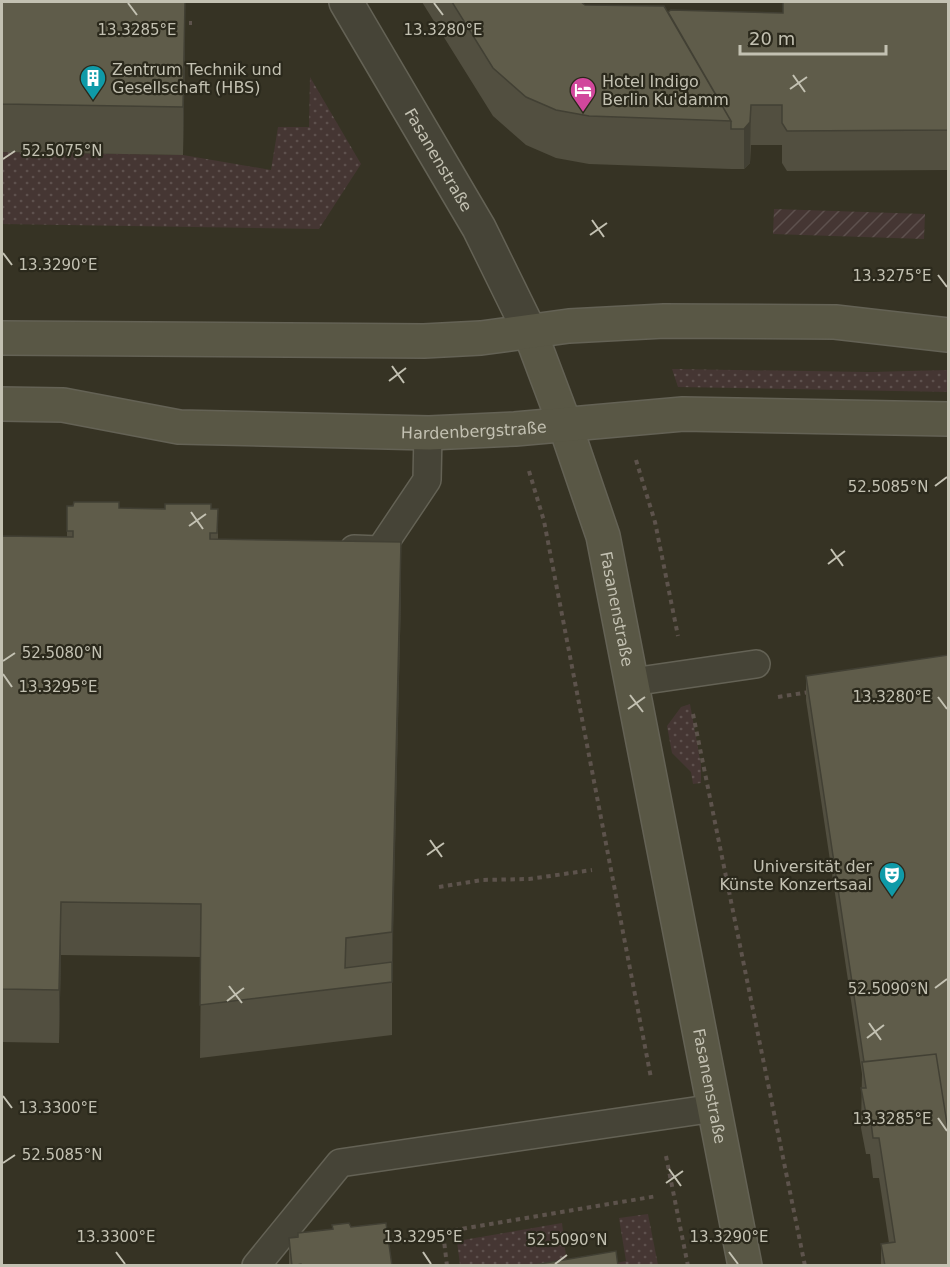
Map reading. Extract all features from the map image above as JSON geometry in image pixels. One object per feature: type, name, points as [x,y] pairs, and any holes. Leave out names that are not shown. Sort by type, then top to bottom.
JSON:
[{"type":"main road","points":[[2,338],[424,341],[481,338],[579,326],[664,321],[835,322],[948,335]]},
{"type":"main road","name":"Fasanenstraße","points":[[530,332],[603,536],[745,1266]]},
{"type":"main road","name":"Hardenbergstraße","points":[[2,404],[63,405],[179,427],[428,433],[565,425],[683,414],[948,419]]},
{"type":"street","name":"Fasanenstraße","points":[[346,2],[479,228],[530,332]]},
{"type":"lane","points":[[333,549],[380,550],[427,480],[428,433]]},
{"type":"lane","points":[[632,682],[756,664]]},
{"type":"lane","points":[[256,1266],[340,1162],[715,1108]]},
{"type":"path","points":[[169,23],[192,23]]},
{"type":"path","points":[[544,520],[688,1266]]},
{"type":"path","points":[[654,521],[805,1266]]},
{"type":"path","points":[[773,698],[820,690]]},
{"type":"path","points":[[439,887],[482,880],[529,879],[592,870]]},
{"type":"path","points":[[447,1266],[443,1232],[657,1196]]},
{"type":"shaded area","points":[[310,77],[361,164],[319,229],[2,224],[2,152],[183,155],[271,170],[278,127],[309,127]]},
{"type":"shaded area","points":[[774,209],[925,214],[924,239],[773,234]]},
{"type":"shaded area","points":[[672,369],[870,372],[948,370],[948,392],[678,387]]},
{"type":"shaded area","points":[[690,704],[701,765],[701,783],[693,784],[691,772],[672,753],[667,726],[681,707]]},
{"type":"shaded area","points":[[648,1214],[658,1265],[600,1266],[626,1261],[619,1218]]},
{"type":"shaded area","points":[[562,1223],[567,1265],[460,1265],[457,1241]]},
{"type":"building","points":[[2,2],[185,2],[183,107],[2,104]]},
{"type":"building","points":[[452,2],[581,2],[585,5],[664,6],[731,121],[589,116],[556,110],[526,97],[493,68]]},
{"type":"building","points":[[783,2],[948,2],[948,130],[787,131],[782,123],[782,105],[751,105],[750,122],[744,129],[731,129],[731,121],[668,12],[671,10],[783,13]]},
{"type":"building","points":[[74,502],[119,502],[119,508],[165,509],[165,504],[211,504],[211,509],[218,509],[217,533],[210,533],[210,539],[401,542],[392,932],[346,938],[345,968],[392,962],[392,982],[200,1005],[201,904],[61,902],[59,990],[2,989],[2,536],[73,537],[73,531],[67,531],[67,506],[73,506]]},
{"type":"building","name":"Universität der Künste Konzertsaal","points":[[948,655],[948,1130],[936,1054],[864,1062],[806,676]]},
{"type":"building","points":[[936,1054],[948,1130],[948,1266],[885,1266],[881,1244],[895,1242],[879,1138],[873,1138],[870,1114],[866,1114],[861,1088],[866,1088],[862,1062]]},
{"type":"building","points":[[349,1223],[351,1227],[386,1223],[392,1266],[302,1266],[301,1264],[292,1266],[289,1238],[298,1237],[298,1233],[333,1229],[332,1225]]},
{"type":"building","points":[[616,1251],[618,1266],[528,1266]]},
{"type":"place","name":"Zentrum Technik und Gesellschaft (HBS)","points":[[93,101]]},
{"type":"place","name":"Hotel Indigo Berlin Ku'damm","points":[[583,113]]},
{"type":"place","name":"Universität der Künste Konzertsaal","points":[[892,898]]}]
